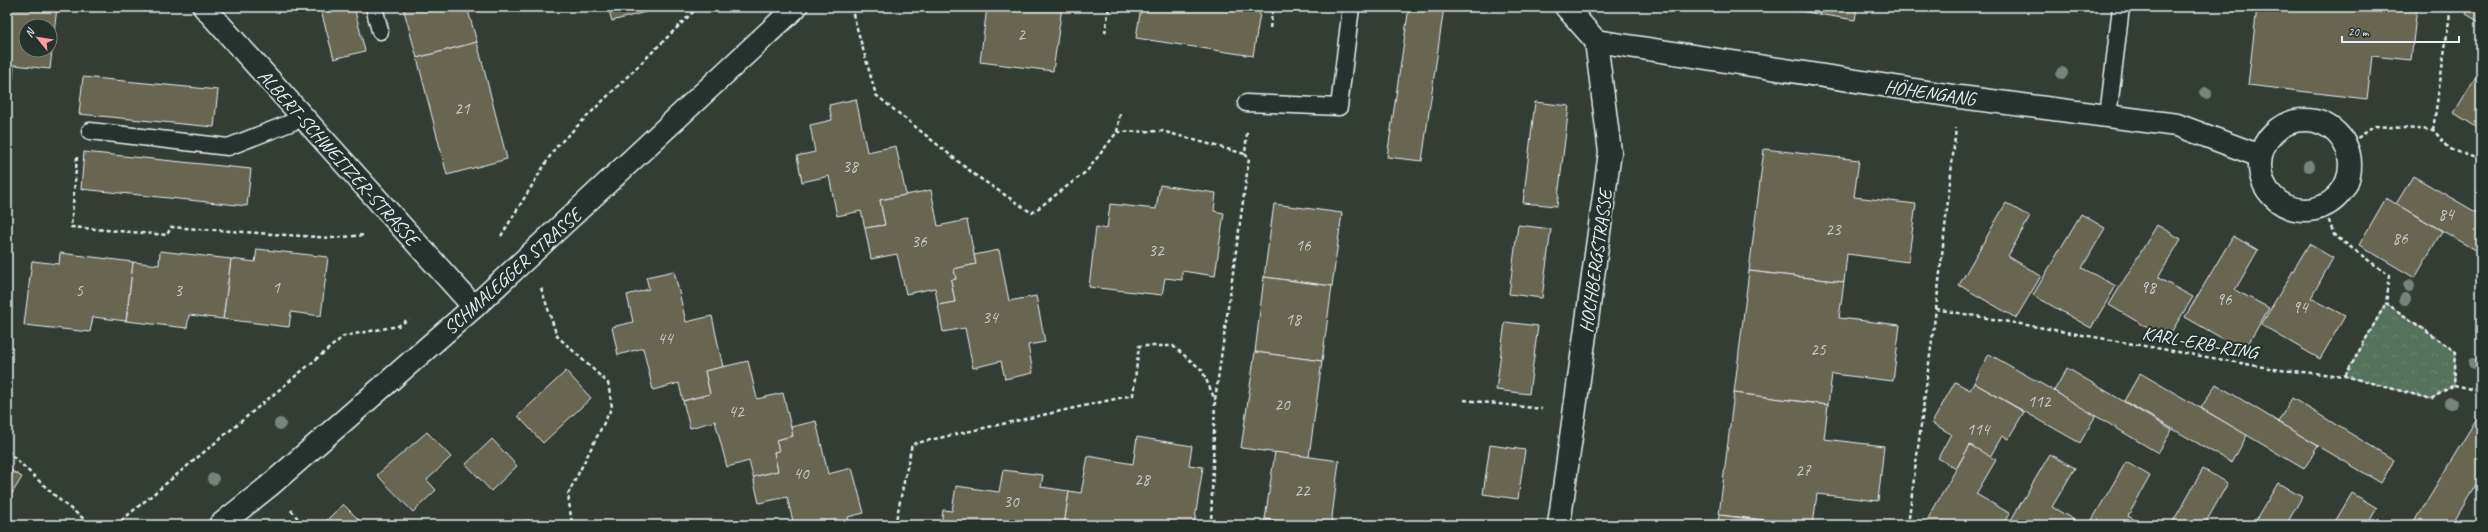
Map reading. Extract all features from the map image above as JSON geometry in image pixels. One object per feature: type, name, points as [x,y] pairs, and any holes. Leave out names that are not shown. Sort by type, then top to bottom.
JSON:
[{"type":"street","name":"ALBERT-SCHWEITZER-STRASSE","points":[[204,7],[474,306]]},
{"type":"street","name":"SCHMALEGGER STRASSE","points":[[220,525],[269,486],[474,306],[796,7]]},
{"type":"street","points":[[1566,7],[1596,41]]},
{"type":"street","name":"HÖHENGANG","points":[[1596,41],[1960,97],[2177,125],[2260,156]]},
{"type":"street","name":"HOCHBERGSTRASSE","points":[[1559,525],[1610,152],[1596,41]]},
{"type":"street","points":[[2300,120],[2314,120],[2327,126],[2339,135],[2346,146],[2350,160],[2350,174],[2345,188],[2324,206],[2310,210],[2296,210],[2282,205],[2272,196],[2264,184],[2260,171],[2260,156],[2266,143],[2274,132],[2286,124],[2300,120]]},
{"type":"lane","points":[[374,7],[380,31]]},
{"type":"lane","points":[[1249,103],[1339,107],[1351,7]]},
{"type":"lane","points":[[2108,116],[2121,7]]},
{"type":"lane","points":[[90,131],[228,147],[303,118]]},
{"type":"path","points":[[851,7],[876,95],[975,175],[1032,213],[1087,171],[1117,132],[1120,114]]},
{"type":"path","points":[[1105,33],[1109,7]]},
{"type":"path","points":[[1270,28],[1273,7]]},
{"type":"path","points":[[2434,130],[2451,7]]},
{"type":"path","points":[[1908,525],[1936,309],[1960,97]]},
{"type":"path","points":[[1245,154],[1249,103]]},
{"type":"path","points":[[2346,146],[2374,126],[2434,130],[2450,149],[2481,160]]},
{"type":"path","points":[[90,131],[80,130],[71,227],[167,235],[171,227],[331,238],[406,232]]},
{"type":"path","points":[[1117,132],[1162,131],[1245,154],[1249,159],[1215,400],[1211,525]]},
{"type":"path","points":[[2324,206],[2334,235],[2390,276],[2386,303],[2345,376]]},
{"type":"path","points":[[522,262],[539,281],[557,336],[608,382],[612,407],[568,494],[572,525]]},
{"type":"path","points":[[2386,303],[2456,352],[2454,384],[2481,391]]},
{"type":"path","name":"KARL-ERB-RING","points":[[1936,309],[2280,370],[2345,376],[2432,399],[2454,384]]},
{"type":"path","points":[[895,525],[912,444],[1133,395],[1139,346],[1173,346],[1202,370],[1215,400]]},
{"type":"path","points":[[1464,400],[1575,413]]},
{"type":"path","points":[[7,451],[62,503],[92,525]]},
{"type":"green space","points":[[2386,303],[2456,352],[2454,385],[2431,399],[2345,376]]},
{"type":"building","points":[[7,7],[57,7],[56,18],[18,18],[18,58],[51,58],[50,69],[14,65],[13,79],[7,78]]},
{"type":"building","points":[[320,7],[354,7],[365,51],[334,59]]},
{"type":"building","points":[[403,7],[467,7],[477,42],[417,58]]},
{"type":"building","points":[[608,7],[664,7],[612,21]]},
{"type":"building","points":[[987,7],[1062,7],[1053,71],[980,62]]},
{"type":"building","points":[[1141,7],[1261,7],[1253,56],[1136,38]]},
{"type":"building","points":[[1409,7],[1444,7],[1422,161],[1387,157]]},
{"type":"building","points":[[1787,7],[1857,7],[1855,20],[1787,9]]},
{"type":"building","points":[[2257,7],[2417,7],[2411,60],[2372,56],[2367,99],[2248,85]]},
{"type":"building","points":[[2470,7],[2481,7],[2481,23],[2466,14]]},
{"type":"building","points":[[477,42],[507,159],[447,175],[417,58]]},
{"type":"building","points":[[2481,68],[2481,130],[2454,113]]},
{"type":"building","points":[[83,77],[218,90],[214,127],[79,114]]},
{"type":"building","points":[[856,99],[867,152],[896,146],[906,195],[880,200],[885,225],[865,228],[861,211],[837,216],[829,176],[802,182],[797,156],[815,152],[810,125],[832,120],[829,105]]},
{"type":"building","points":[[1535,102],[1569,106],[1557,206],[1523,203]]},
{"type":"building","points":[[1764,149],[1859,160],[1854,197],[1916,204],[1908,262],[1847,254],[1844,282],[1749,271]]},
{"type":"building","points":[[84,152],[251,169],[247,206],[81,189]]},
{"type":"building","points":[[2413,176],[2481,215],[2481,253],[2396,204]]},
{"type":"building","points":[[1160,185],[1216,193],[1214,211],[1224,213],[1215,276],[1182,271],[1182,280],[1165,278],[1162,295],[1089,287],[1096,227],[1107,229],[1110,204],[1156,209]]},
{"type":"building","points":[[931,190],[938,226],[967,220],[976,264],[954,269],[956,279],[951,280],[955,302],[938,305],[935,288],[906,294],[897,254],[871,259],[865,228],[885,225],[880,200]]},
{"type":"building","points":[[2386,198],[2442,231],[2415,278],[2359,245]]},
{"type":"building","points":[[2006,203],[2030,217],[2008,256],[2041,276],[2016,318],[1959,285]]},
{"type":"building","points":[[1274,204],[1342,213],[1332,286],[1264,277]]},
{"type":"building","points":[[2481,204],[2481,215],[2476,212]]},
{"type":"building","points":[[2081,214],[2105,228],[2082,268],[2116,286],[2091,328],[2033,295]]},
{"type":"building","points":[[1518,225],[1551,229],[1542,298],[1509,294]]},
{"type":"building","points":[[2157,225],[2181,239],[2158,278],[2193,297],[2167,339],[2109,305]]},
{"type":"building","points":[[2233,236],[2258,250],[2235,290],[2269,308],[2244,351],[2185,317]]},
{"type":"building","points":[[2309,244],[2333,258],[2311,298],[2345,316],[2320,359],[2261,325]]},
{"type":"building","points":[[257,249],[328,257],[321,316],[291,312],[289,327],[223,319],[231,259],[255,262]]},
{"type":"building","points":[[999,250],[1009,301],[1036,296],[1045,342],[1028,345],[1033,373],[1005,379],[1001,361],[973,368],[965,328],[943,332],[938,305],[955,302],[951,280],[956,279],[954,269],[976,264],[974,255]]},
{"type":"building","points":[[160,251],[231,259],[223,319],[189,315],[187,328],[126,321],[133,262],[159,265]]},
{"type":"building","points":[[60,253],[133,262],[126,321],[93,317],[90,332],[24,325],[32,261],[59,264]]},
{"type":"building","points":[[674,271],[686,322],[712,316],[723,367],[705,371],[710,394],[683,401],[679,383],[653,390],[643,348],[618,355],[612,327],[633,322],[627,295],[649,289],[646,277]]},
{"type":"building","points":[[1749,271],[1844,282],[1839,318],[1900,325],[1893,381],[1832,374],[1828,405],[1734,393]]},
{"type":"building","points":[[1264,277],[1332,286],[1322,361],[1255,352]]},
{"type":"building","points":[[1505,322],[1538,326],[1529,394],[1496,390]]},
{"type":"building","points":[[1255,352],[1322,361],[1309,457],[1241,448]]},
{"type":"building","points":[[1989,354],[2096,415],[2080,443],[1974,383]]},
{"type":"building","points":[[748,361],[757,399],[783,393],[793,436],[776,440],[779,451],[774,452],[778,471],[753,477],[749,461],[727,467],[715,421],[690,428],[683,401],[710,394],[705,371]]},
{"type":"building","points":[[2067,368],[2172,430],[2158,453],[2054,391]]},
{"type":"building","points":[[566,371],[591,398],[543,443],[518,416]]},
{"type":"building","points":[[2140,373],[2247,435],[2232,463],[2124,401]]},
{"type":"building","points":[[1955,382],[1970,390],[1974,383],[2024,412],[2008,439],[2002,436],[1990,457],[1970,445],[1956,469],[1938,458],[1951,434],[1932,423]]},
{"type":"building","points":[[2216,384],[2318,446],[2304,469],[2201,408]]},
{"type":"building","points":[[1734,393],[1828,405],[1824,439],[1884,446],[1878,501],[1817,494],[1813,525],[1719,515]]},
{"type":"building","points":[[2292,398],[2394,460],[2381,483],[2278,422]]},
{"type":"building","points":[[2480,413],[2481,476],[2452,525],[2412,525]]},
{"type":"building","points":[[816,421],[828,474],[852,468],[864,513],[848,517],[850,525],[794,525],[787,497],[759,503],[753,477],[778,471],[774,452],[779,451],[776,440],[793,436],[791,427]]},
{"type":"building","points":[[427,432],[451,457],[427,480],[436,490],[413,512],[377,475]]},
{"type":"building","points":[[1137,437],[1192,446],[1189,465],[1203,467],[1194,525],[1064,525],[1069,491],[1081,493],[1088,456],[1133,464]]},
{"type":"building","points":[[492,439],[517,466],[491,491],[466,464]]},
{"type":"building","points":[[1490,445],[1525,450],[1518,499],[1483,494]]},
{"type":"building","points":[[1970,445],[1996,460],[1976,494],[2009,513],[2003,525],[1931,525],[1926,522]]},
{"type":"building","points":[[1275,452],[1339,461],[1331,525],[1308,525],[1265,519]]},
{"type":"building","points":[[2050,454],[2075,468],[2052,507],[2083,525],[2008,525]]},
{"type":"building","points":[[2126,462],[2150,476],[2128,516],[2144,525],[2089,525]]},
{"type":"building","points":[[7,468],[22,477],[7,502]]},
{"type":"building","points":[[2203,469],[2228,483],[2206,522],[2211,525],[2171,525]]},
{"type":"building","points":[[1003,470],[1043,475],[1041,487],[1069,491],[1064,525],[941,525],[943,510],[952,511],[956,486],[999,492]]},
{"type":"building","points":[[2278,483],[2302,497],[2286,525],[2253,525]]},
{"type":"building","points":[[2352,493],[2377,508],[2367,525],[2333,525]]},
{"type":"building","points":[[343,504],[364,525],[322,525]]},
{"type":"building","points":[[1719,515],[1800,525],[1718,525]]},
{"type":"building","points":[[1265,519],[1308,525],[1264,525]]},
{"type":"building","points":[[529,520],[530,525],[508,525]]}]
